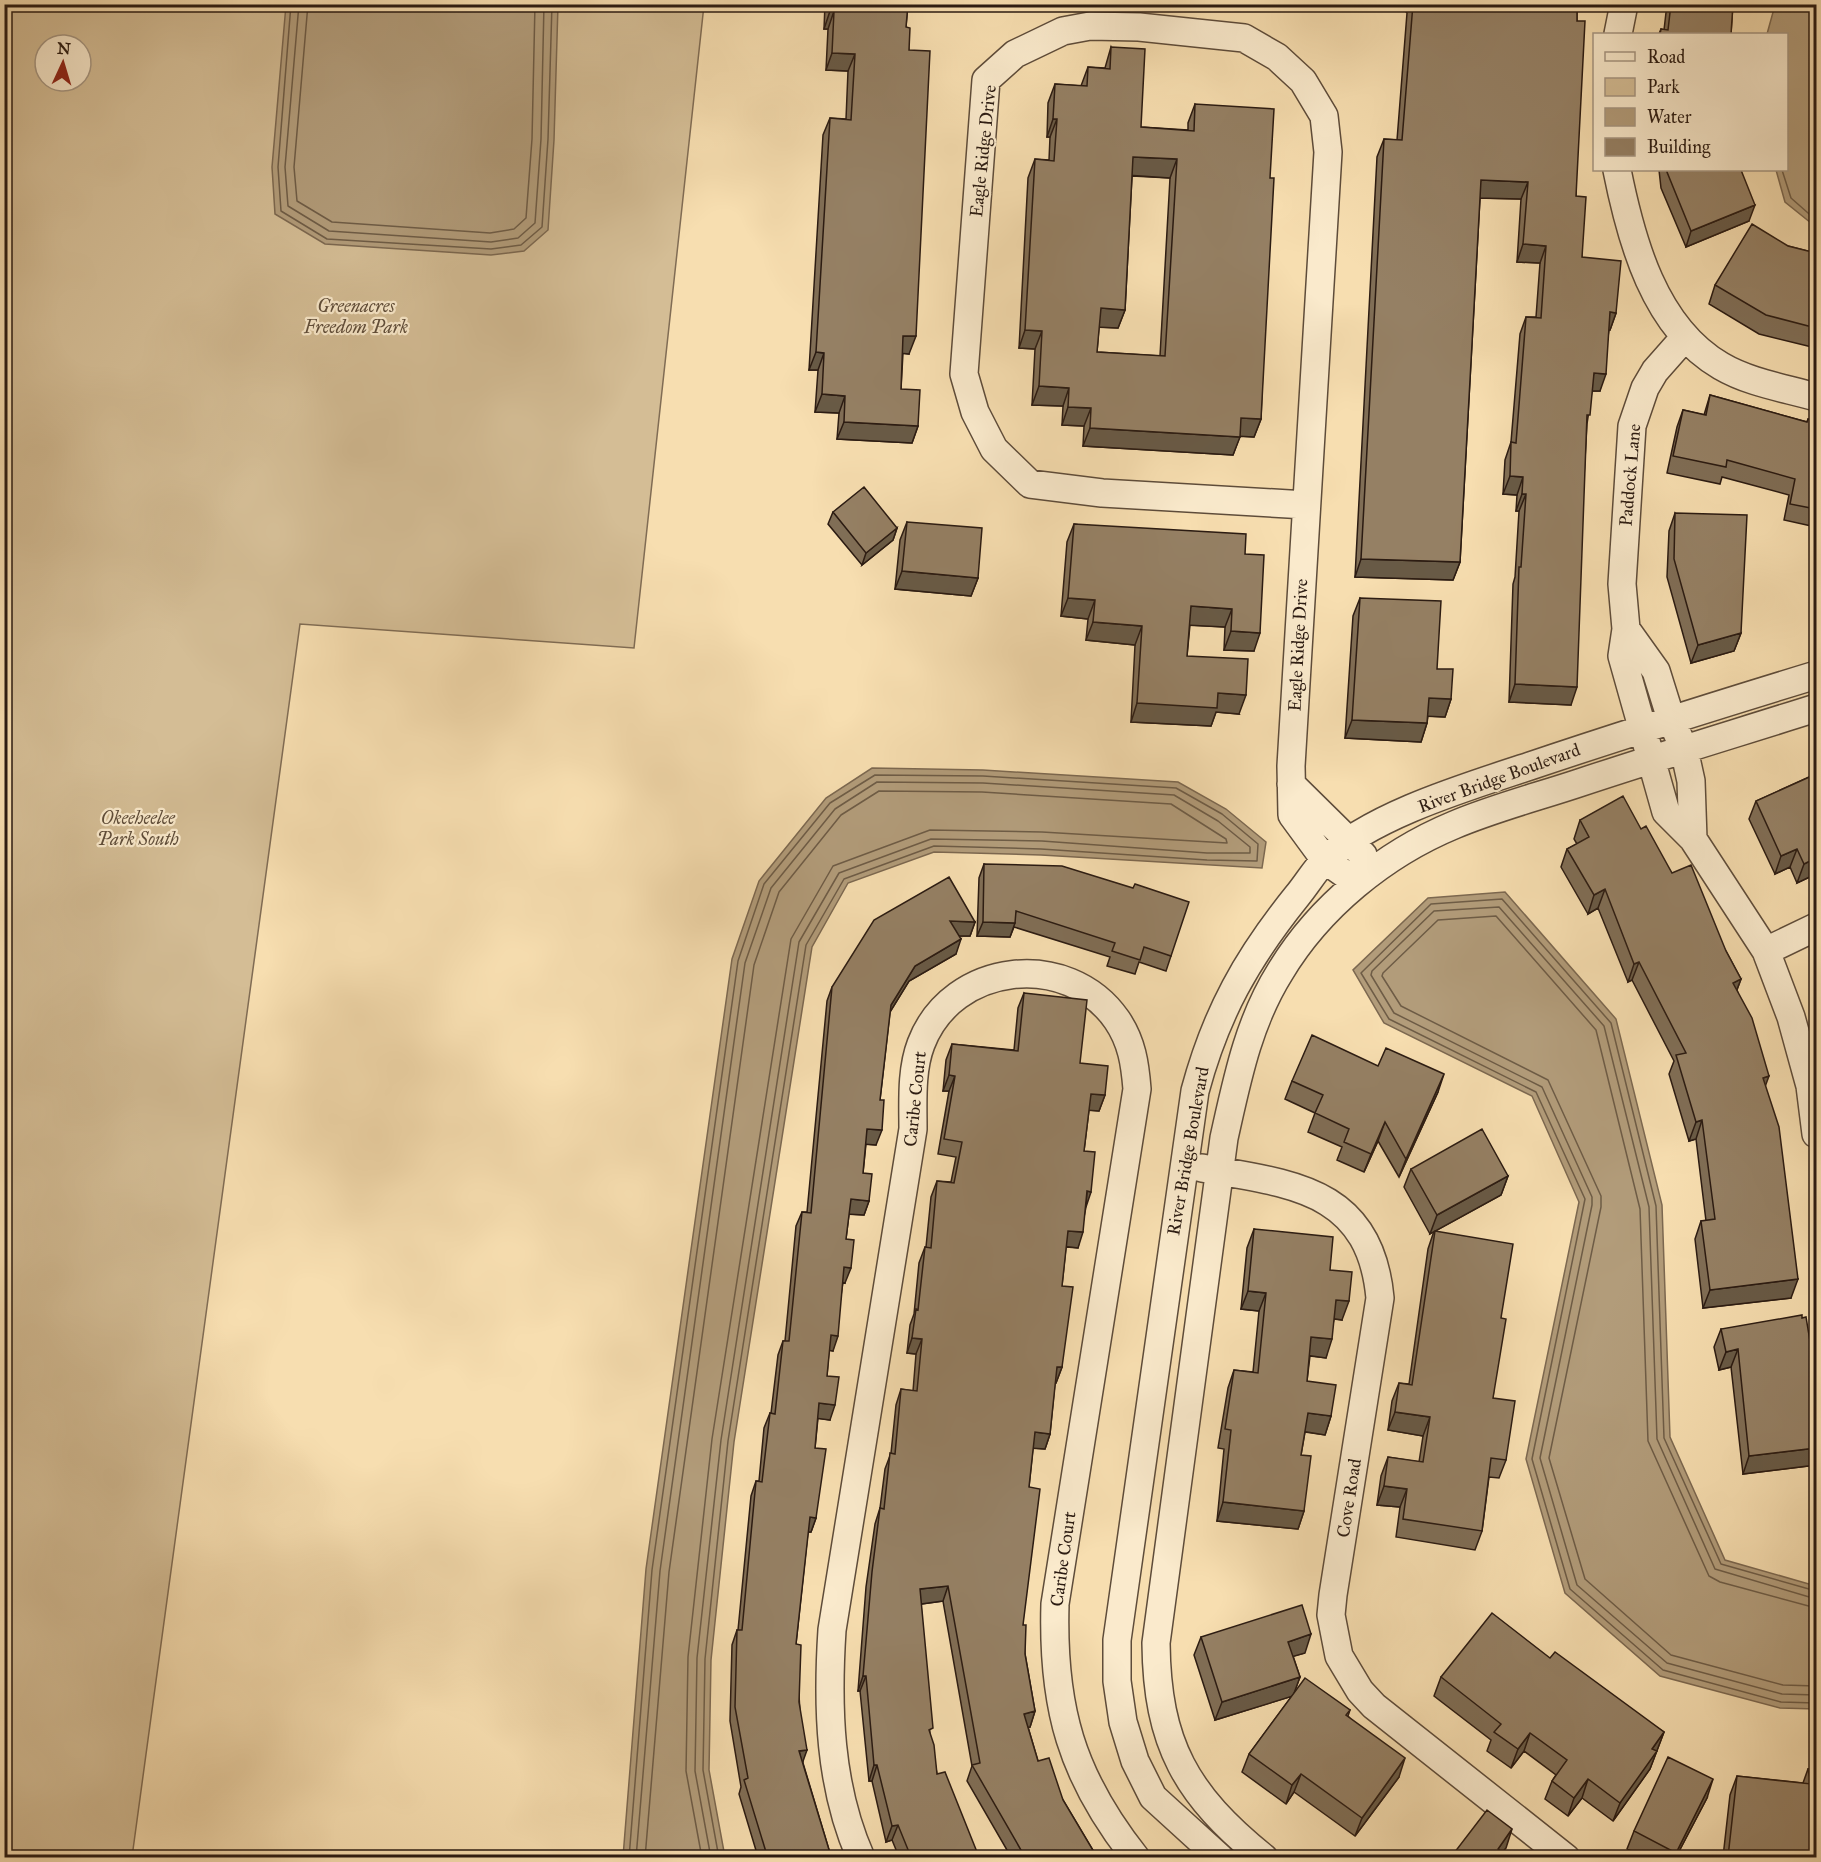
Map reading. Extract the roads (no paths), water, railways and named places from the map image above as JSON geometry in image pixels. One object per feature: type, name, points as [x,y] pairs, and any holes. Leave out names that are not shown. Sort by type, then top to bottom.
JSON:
[{"type":"street","points":[[1618,33],[1624,4]]},
{"type":"street","name":"Eagle Ridge Drive","points":[[1306,505],[1102,493],[1030,483],[993,449],[975,412],[964,374],[986,80],[1016,54],[1063,31],[1090,26],[1139,27],[1244,38],[1277,57],[1303,81],[1324,116],[1328,152],[1306,505],[1291,784],[1292,815],[1325,860],[1367,875]]},
{"type":"street","points":[[1617,171],[1629,222],[1642,259],[1668,315],[1685,337],[1705,356],[1738,375],[1816,397]]},
{"type":"street","name":"Paddock Lane","points":[[1685,337],[1654,371],[1641,398],[1632,426],[1622,584],[1626,629],[1622,656],[1666,812],[1693,839],[1766,951],[1791,1017],[1810,1086],[1816,1134]]},
{"type":"street","points":[[1626,629],[1656,671],[1671,719],[1684,749],[1691,781],[1693,839]]},
{"type":"street","name":"River Bridge Boulevard","points":[[1220,1857],[1153,1797],[1135,1761],[1123,1722],[1117,1681],[1117,1640],[1195,1091],[1206,1051],[1243,970],[1270,929],[1325,860],[1361,834],[1446,794],[1671,719],[1816,675]]},
{"type":"street","name":"River Bridge Boulevard","points":[[1264,1857],[1232,1832],[1207,1806],[1187,1777],[1171,1746],[1161,1713],[1156,1678],[1156,1643],[1218,1171],[1238,1073],[1255,1018],[1280,971],[1304,938],[1367,875],[1408,848],[1454,825],[1651,759],[1816,708]]},
{"type":"street","points":[[1291,784],[1349,843],[1367,875]]},
{"type":"street","points":[[1766,951],[1816,927]]},
{"type":"street","name":"Caribe Court","points":[[861,1857],[844,1810],[832,1751],[828,1690],[832,1630],[913,1130],[916,1062],[921,1043],[930,1025],[957,995],[993,977],[1032,973],[1071,982],[1089,992],[1117,1020],[1134,1056],[1137,1089],[1055,1604],[1053,1650],[1058,1697],[1070,1742],[1087,1785],[1111,1826],[1136,1857]]},
{"type":"street","name":"Cove Road","points":[[1183,1165],[1280,1182],[1320,1196],[1352,1222],[1372,1257],[1378,1277],[1378,1318],[1331,1615],[1339,1656],[1348,1674],[1374,1706],[1566,1857]]},
{"type":"water","points":[[286,5],[558,5],[554,140],[548,230],[524,251],[491,255],[325,244],[275,214],[272,167]]},
{"type":"water","points":[[1775,5],[1816,5],[1816,227],[1785,202],[1776,171],[1788,171],[1788,33],[1767,33]]},
{"type":"water","points":[[872,768],[983,770],[1178,782],[1226,809],[1266,842],[1262,868],[1041,855],[934,852],[848,883],[812,947],[734,1442],[711,1660],[709,1770],[725,1857],[623,1857],[646,1569],[732,959],[759,881],[826,798]]},
{"type":"water","points":[[1505,892],[1616,1019],[1662,1205],[1670,1437],[1725,1560],[1816,1586],[1816,1709],[1780,1708],[1660,1676],[1565,1593],[1526,1459],[1579,1202],[1532,1096],[1384,1023],[1353,970],[1428,898]]},
{"type":"park label","name":"Greenacres Freedom Park","points":[[356,316]]},
{"type":"park label","name":"Okeeheelee Park South","points":[[138,828]]}]
